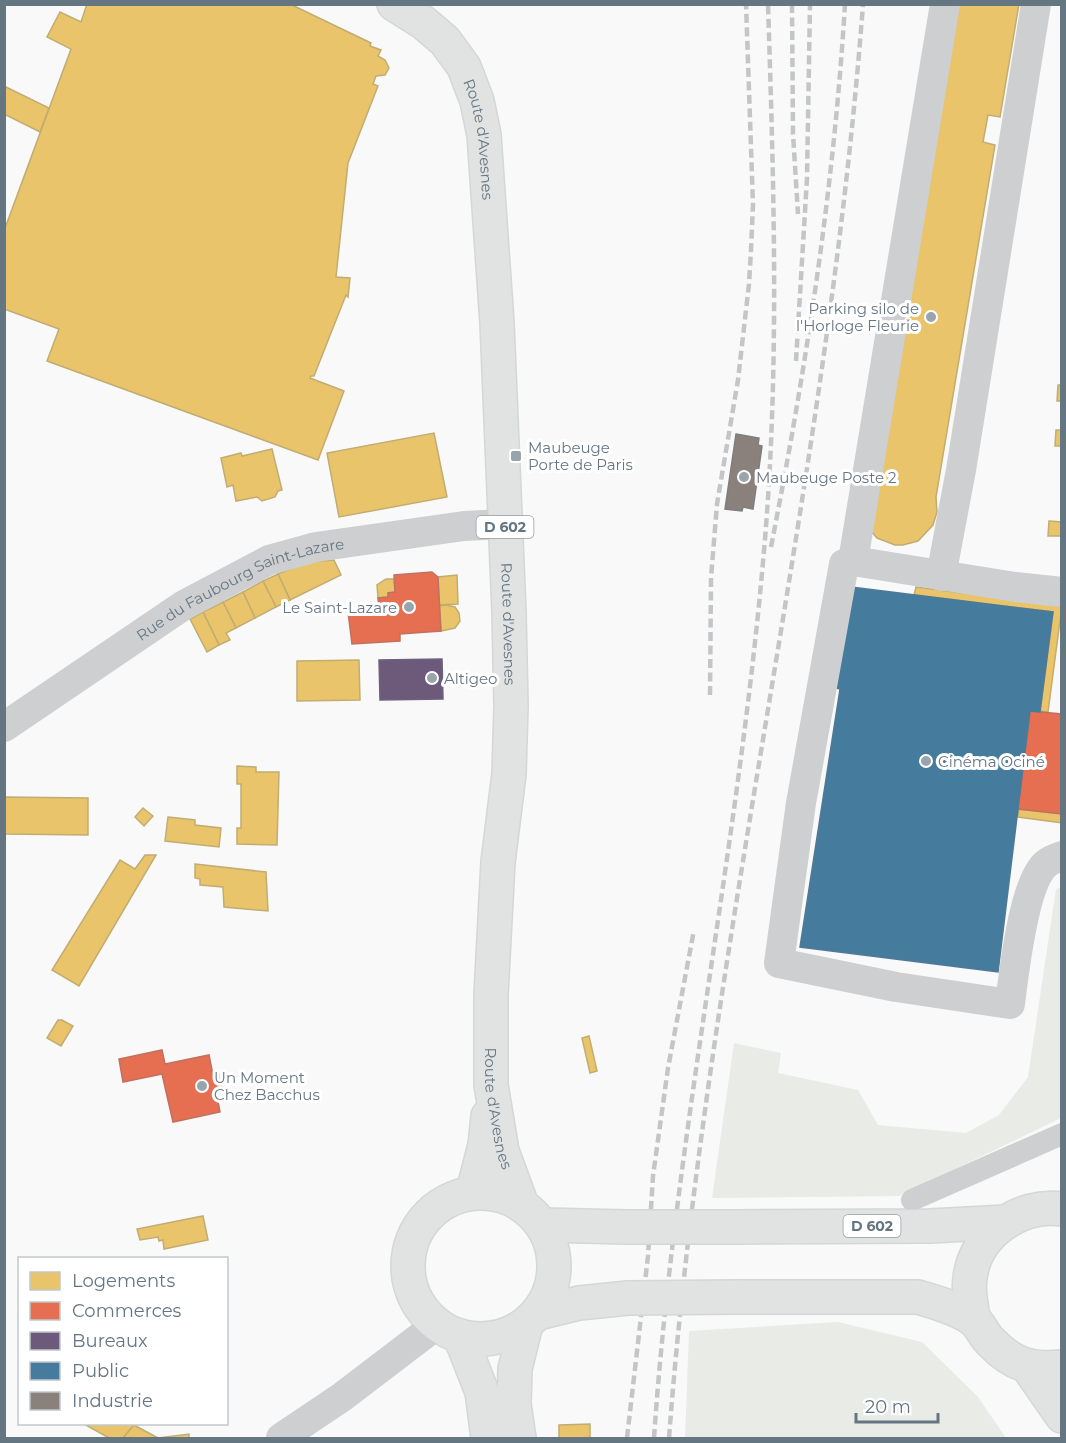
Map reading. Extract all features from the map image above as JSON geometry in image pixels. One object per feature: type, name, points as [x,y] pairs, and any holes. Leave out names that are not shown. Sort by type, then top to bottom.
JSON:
[{"type":"main road","name":"Route d'Avesnes","points":[[394,4],[445,40],[464,67],[477,101],[484,135],[497,323],[511,706],[509,774],[498,862],[491,995],[491,1085],[502,1151],[532,1214]]},
{"type":"main road","name":"D 602","points":[[473,1192],[485,1145],[491,1085]]},
{"type":"main road","points":[[488,1438],[482,1392],[448,1331],[415,1298],[408,1275],[409,1252],[417,1230],[431,1211],[450,1198],[473,1192],[492,1192],[532,1214],[552,1246],[554,1269],[550,1292],[532,1318],[515,1369],[514,1404],[519,1438]]},
{"type":"main road","points":[[974,1320],[970,1278],[978,1253],[993,1231],[1006,1222],[1037,1209],[1062,1209]]},
{"type":"main road","name":"D 602","points":[[532,1214],[627,1227],[930,1226],[1006,1222]]},
{"type":"main road","points":[[448,1331],[483,1339],[506,1335],[532,1318],[579,1303],[628,1298],[918,1297],[942,1304],[974,1320],[990,1341],[1008,1358],[1028,1367],[1062,1368]]},
{"type":"main road","points":[[1028,1367],[1062,1416]]},
{"type":"street","points":[[853,561],[945,4]]},
{"type":"street","points":[[941,576],[965,446],[1036,4]]},
{"type":"street","name":"Rue du Faubourg Saint-Lazare","points":[[4,727],[184,605],[269,560],[316,547],[464,526],[505,524]]},
{"type":"street","points":[[1062,592],[941,576],[853,561],[844,564],[801,803],[779,963],[896,987],[1010,1004],[1031,888],[1042,867],[1062,856]]},
{"type":"street","points":[[912,1200],[1062,1134]]},
{"type":"street","points":[[281,1438],[402,1352],[448,1331]]},
{"type":"shaded area","points":[[1061,887],[1061,1118],[899,1196],[712,1198],[734,1043],[781,1053],[778,1073],[858,1090],[878,1125],[966,1133],[999,1115],[1028,1077],[1056,889]]},
{"type":"shaded area","points":[[838,1322],[922,1342],[978,1397],[1006,1438],[685,1438],[689,1331]]},
{"type":"building: Logements","points":[[87,4],[290,4],[381,50],[378,56],[385,60],[389,68],[385,75],[376,76],[373,84],[378,86],[348,163],[336,277],[350,278],[348,297],[346,295],[314,376],[310,378],[344,391],[318,460],[47,361],[59,329],[4,309],[4,231],[71,49],[47,37],[60,12],[81,22]]},
{"type":"building: Logements","name":"Parking silo de l'Horloge Fleurie","points":[[948,4],[1019,4],[1000,117],[988,115],[983,142],[995,145],[936,497],[937,512],[933,525],[918,541],[895,545],[877,538],[871,531]]},
{"type":"building: Logements","points":[[4,86],[49,108],[40,132],[4,114]]},
{"type":"building: Logements","points":[[1058,385],[1062,385],[1062,401],[1057,401]]},
{"type":"building: Logements","points":[[1056,430],[1062,430],[1062,446],[1055,446]]},
{"type":"building: Logements","points":[[434,433],[447,497],[339,517],[327,453]]},
{"type":"building: Logements","points":[[272,449],[282,490],[278,491],[275,497],[262,501],[257,497],[236,501],[233,485],[227,487],[221,458]]},
{"type":"building: Logements","points":[[1049,521],[1062,522],[1062,536],[1048,536]]},
{"type":"building: Logements","points":[[334,560],[341,575],[290,600],[278,574],[307,562]]},
{"type":"building: Logements","points":[[278,574],[290,600],[276,607],[263,581]]},
{"type":"building: Logements","points":[[457,575],[458,604],[439,605],[438,577]]},
{"type":"building: Logements","points":[[386,579],[394,579],[395,592],[388,593],[388,597],[378,598],[377,585]]},
{"type":"building: Logements","points":[[263,581],[276,607],[255,618],[243,592]]},
{"type":"building: Logements","points":[[916,587],[1062,606],[1048,712],[1040,711],[1053,612],[914,595]]},
{"type":"building: Logements","points":[[243,592],[255,618],[236,628],[223,602]]},
{"type":"building: Logements","points":[[223,602],[236,628],[226,633],[230,640],[219,645],[203,612]]},
{"type":"building: Logements","points":[[439,606],[455,607],[460,621],[455,628],[441,631]]},
{"type":"building: Logements","points":[[203,612],[219,645],[207,652],[190,619]]},
{"type":"building: Logements","points":[[359,660],[360,700],[297,701],[297,661]]},
{"type":"building: Logements","points":[[237,766],[256,767],[256,772],[279,772],[277,845],[237,844],[237,828],[241,828],[241,784],[237,784]]},
{"type":"building: Logements","points":[[4,797],[88,798],[88,835],[4,834]]},
{"type":"building: Logements","points":[[143,808],[153,816],[144,826],[135,817]]},
{"type":"building: Logements","points":[[1019,809],[1062,814],[1062,823],[1018,817]]},
{"type":"building: Logements","points":[[168,817],[195,820],[195,825],[221,828],[219,847],[165,841]]},
{"type":"building: Logements","points":[[145,855],[156,855],[79,986],[52,970],[120,860],[135,869]]},
{"type":"building: Logements","points":[[195,864],[266,872],[268,911],[224,907],[223,887],[200,885],[200,879],[195,878]]},
{"type":"building: Logements","points":[[58,1020],[73,1026],[61,1046],[47,1038]]},
{"type":"building: Logements","points":[[589,1036],[597,1071],[590,1073],[582,1038]]},
{"type":"building: Logements","points":[[203,1216],[208,1240],[164,1249],[163,1240],[159,1241],[158,1237],[140,1240],[137,1229]]},
{"type":"building: Logements","points":[[590,1424],[590,1438],[559,1438],[559,1425]]},
{"type":"building: Logements","points":[[86,1425],[134,1425],[123,1438],[109,1438]]},
{"type":"building: Logements","points":[[134,1425],[158,1438],[123,1438]]},
{"type":"building: Logements","points":[[189,1434],[189,1438],[158,1438]]},
{"type":"building: Commerces","name":"Le Saint-Lazare","points":[[432,572],[438,577],[441,631],[400,634],[400,641],[352,644],[348,612],[379,609],[378,598],[388,597],[388,593],[395,592],[394,575]]},
{"type":"building: Commerces","points":[[1030,711],[1062,714],[1062,814],[1018,809]]},
{"type":"building: Commerces","points":[[162,1050],[165,1064],[209,1055],[213,1075],[219,1074],[222,1089],[216,1091],[220,1112],[173,1122],[162,1074],[123,1082],[119,1059]]},
{"type":"building: Bureaux","points":[[442,659],[443,699],[380,700],[379,660]]},
{"type":"building: Public","name":"Cinéma Ociné","points":[[851,587],[1053,612],[1040,712],[1030,711],[998,972],[800,947],[840,689],[836,688]]},
{"type":"building: Industrie","name":"Maubeuge Poste 2","points":[[736,434],[759,438],[758,445],[762,446],[753,509],[743,507],[742,511],[725,509]]},
{"type":"railway","points":[[710,695],[711,578],[717,504],[738,380],[751,250],[753,205],[746,4]]},
{"type":"railway","points":[[654,1438],[663,1328],[676,1218],[738,781],[763,562],[774,353],[774,214],[768,4]]},
{"type":"railway","points":[[792,4],[793,134],[798,214]]},
{"type":"railway","points":[[796,361],[807,178],[810,4]]},
{"type":"railway","points":[[771,547],[796,412],[817,277],[834,141],[845,4]]},
{"type":"railway","points":[[669,1438],[686,1258],[709,1079],[823,364],[846,184],[863,4]]},
{"type":"railway","points":[[627,1438],[648,1256],[653,1176],[668,1068],[694,930]]},
{"type":"place","name":"Parking silo de l'Horloge Fleurie","points":[[931,317]]},
{"type":"place","name":"Maubeuge Porte de Paris","points":[[516,456]]},
{"type":"place","name":"Maubeuge Poste 2","points":[[744,477]]},
{"type":"place","name":"Le Saint-Lazare","points":[[409,607]]},
{"type":"place","name":"Altigeo","points":[[432,678]]},
{"type":"place","name":"Cinéma Ociné","points":[[926,761]]},
{"type":"place","name":"Un Moment Chez Bacchus","points":[[202,1086]]}]
